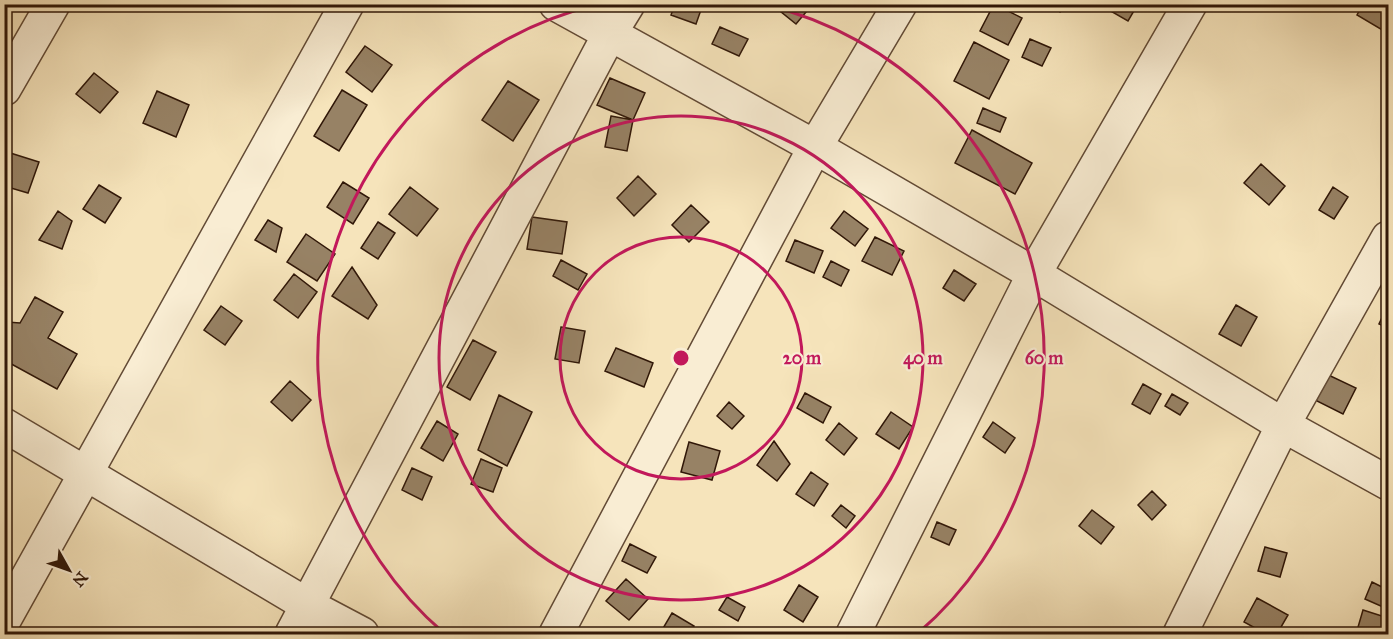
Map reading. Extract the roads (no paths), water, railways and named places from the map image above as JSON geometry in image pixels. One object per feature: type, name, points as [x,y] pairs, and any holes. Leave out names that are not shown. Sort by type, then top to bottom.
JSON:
[{"type":"street","points":[[4,89],[53,4]]},
{"type":"street","points":[[4,620],[347,4]]},
{"type":"street","points":[[556,4],[815,147],[1034,273],[1283,425],[1389,483]]},
{"type":"street","points":[[292,634],[309,606],[609,35],[628,4]]},
{"type":"street","points":[[555,634],[815,147],[900,4]]},
{"type":"street","points":[[853,634],[1034,273],[1190,4]]},
{"type":"street","points":[[1180,634],[1283,425],[1389,238]]},
{"type":"street","points":[[4,425],[309,606],[362,634]]}]
